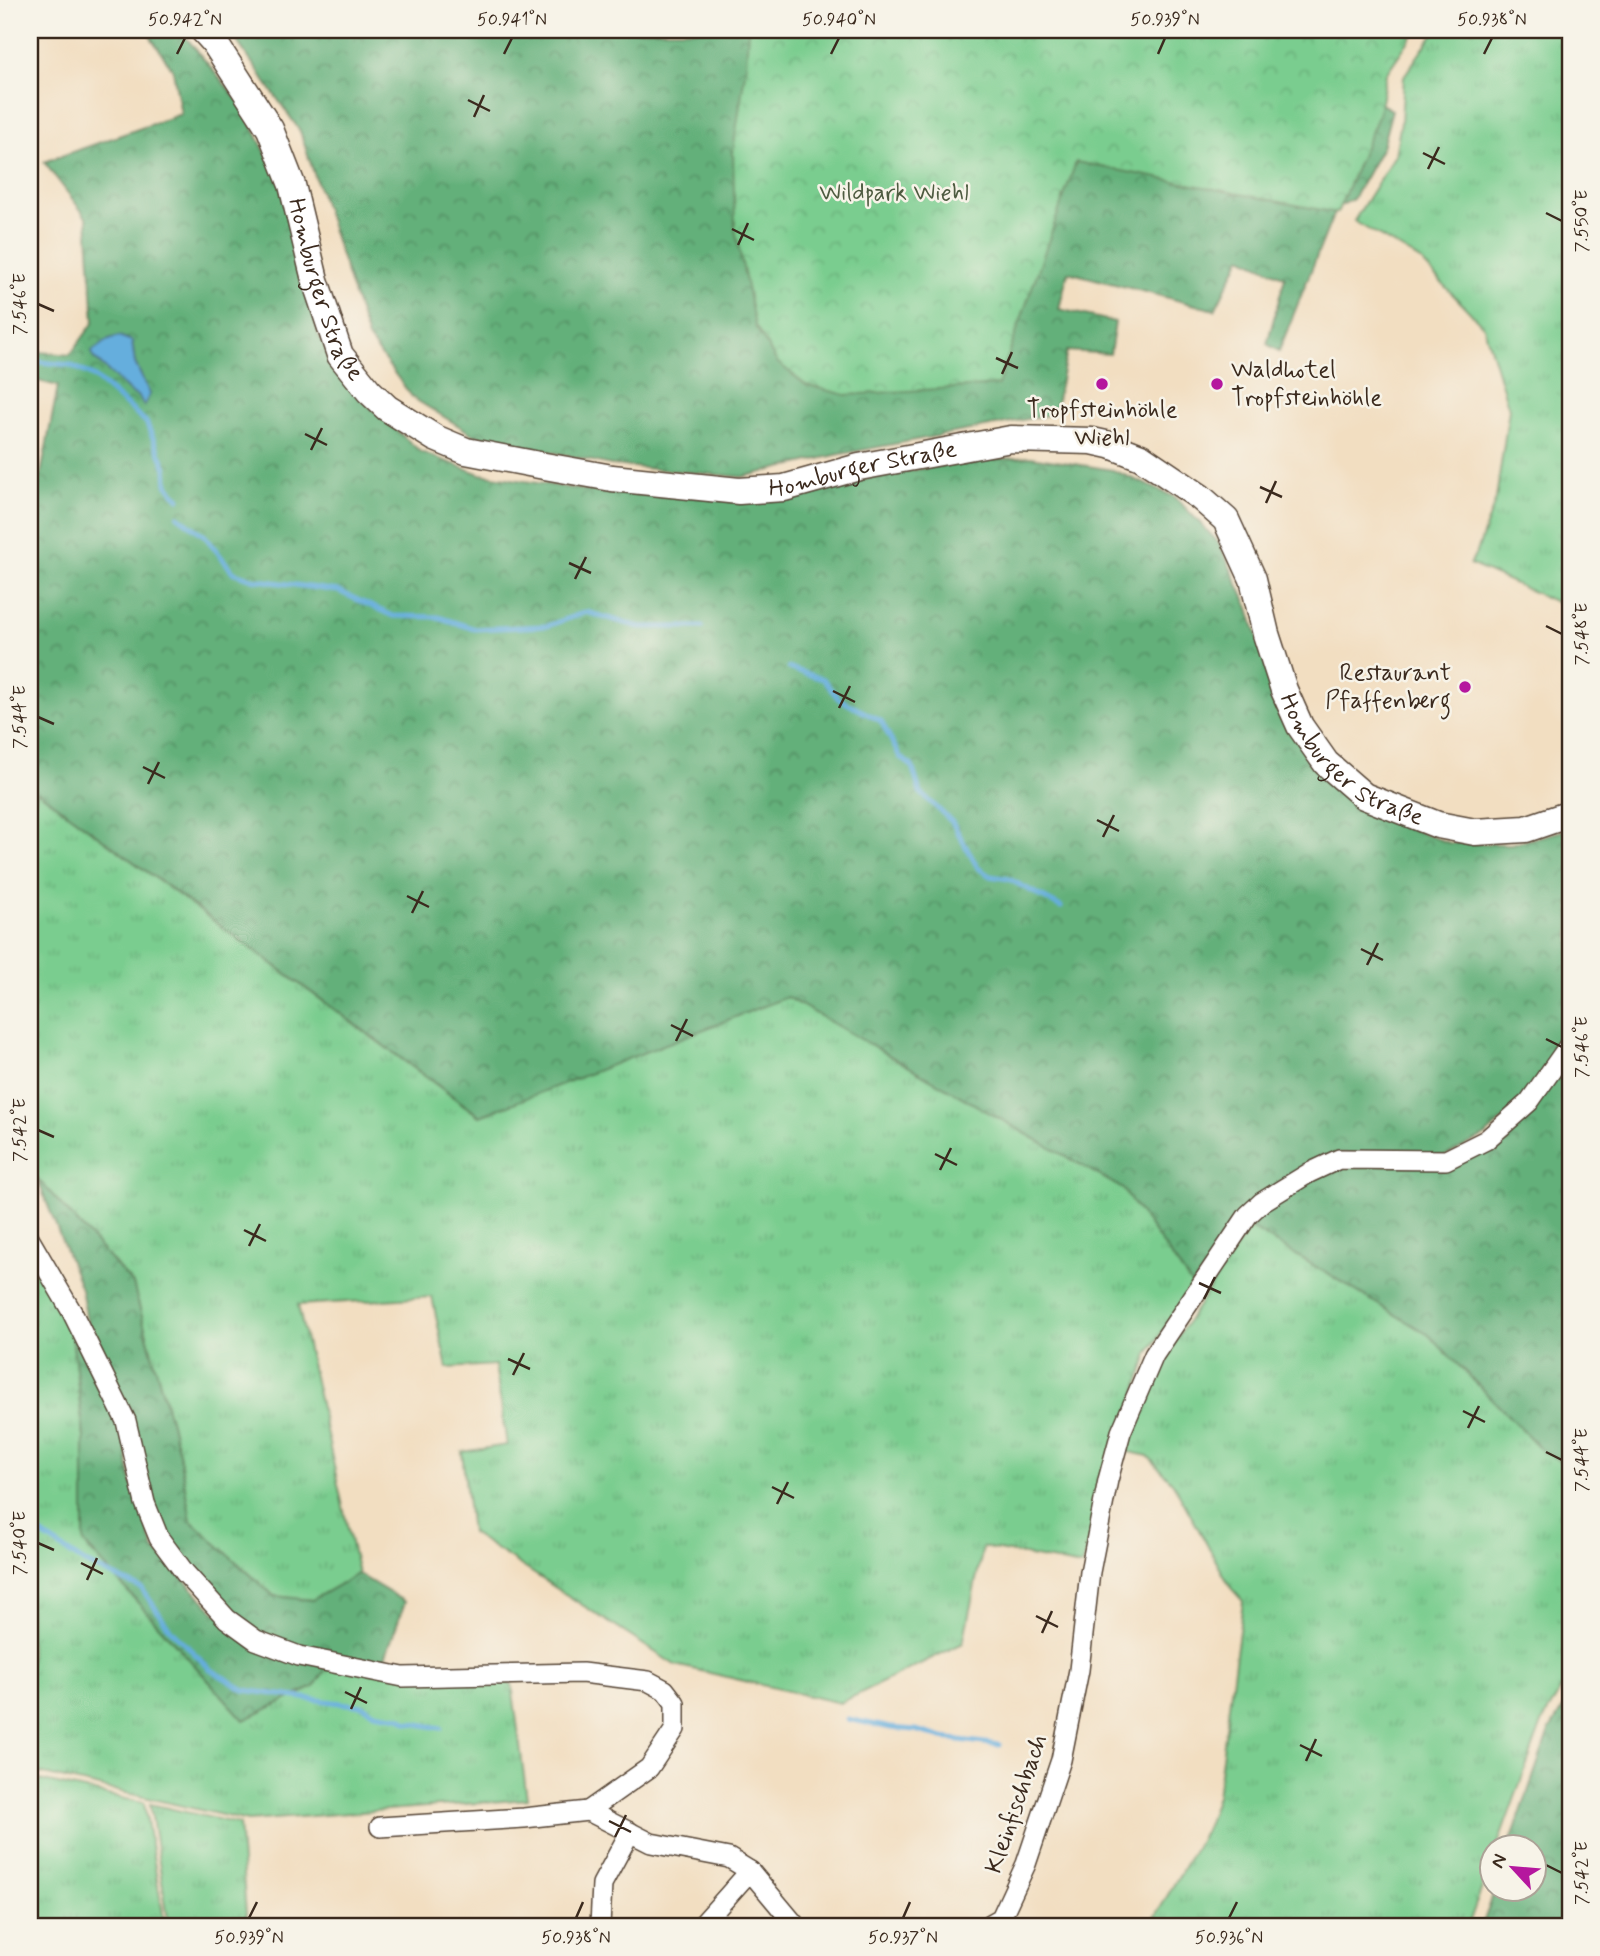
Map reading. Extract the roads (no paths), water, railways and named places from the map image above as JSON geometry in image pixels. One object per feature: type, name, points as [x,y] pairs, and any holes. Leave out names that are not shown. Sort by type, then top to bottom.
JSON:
[{"type":"main road","name":"Homburger Straße","points":[[203,30],[214,42],[270,129],[292,185],[315,280],[340,355],[369,391],[387,408],[435,438],[466,451],[539,466],[612,478],[739,491],[783,488],[859,467],[1010,439],[1092,441],[1110,445],[1140,457],[1200,497],[1226,520],[1254,579],[1266,634],[1284,690],[1300,726],[1326,763],[1364,796],[1437,825],[1475,832],[1526,829],[1570,814]]},
{"type":"street","name":"Kleinfischbach","points":[[987,1926],[1000,1918],[1026,1864],[1062,1760],[1079,1670],[1090,1572],[1108,1480],[1121,1432],[1154,1355],[1248,1214],[1262,1202],[1309,1173],[1339,1159],[1446,1160],[1486,1140],[1528,1102],[1570,1044]]},
{"type":"street","points":[[30,1240],[72,1312],[126,1421],[145,1503],[159,1538],[185,1573],[227,1619],[256,1640],[299,1656],[403,1677],[582,1673],[648,1681],[665,1690],[675,1703],[675,1729],[649,1768],[588,1811],[380,1827]]},
{"type":"street","points":[[588,1811],[651,1843],[729,1858],[750,1871],[796,1926]]},
{"type":"street","points":[[600,1926],[602,1884],[630,1832]]},
{"type":"street","points":[[701,1926],[750,1871]]},
{"type":"water","points":[[119,336],[132,341],[135,363],[150,394],[144,406],[139,397],[131,393],[93,357],[92,351],[109,339]]},
{"type":"waterway","points":[[30,361],[70,365],[93,376],[146,422],[166,468],[167,484],[179,499]]},
{"type":"waterway","points":[[178,516],[205,536],[233,572],[252,579],[338,591],[393,616],[438,617],[475,629],[547,626],[586,612],[640,627],[702,627]]},
{"type":"waterway","points":[[789,668],[823,679],[839,699],[881,721],[900,757],[912,766],[920,792],[952,822],[978,868],[990,876],[1009,879],[1061,907]]},
{"type":"waterway","points":[[30,1522],[35,1530],[83,1562],[142,1589],[170,1629],[210,1669],[244,1690],[363,1706],[375,1713],[441,1728]]},
{"type":"waterway","points":[[848,1719],[916,1730],[943,1738],[1000,1745]]},
{"type":"place","name":"Tropfsteinhöhle Wiehl","points":[[1102,384]]},
{"type":"place","name":"Waldhotel Tropfsteinhöhle","points":[[1217,384]]},
{"type":"place","name":"Restaurant Pfaffenberg","points":[[1465,687]]},
{"type":"park label","name":"Wildpark Wiehl","points":[[894,193]]}]
